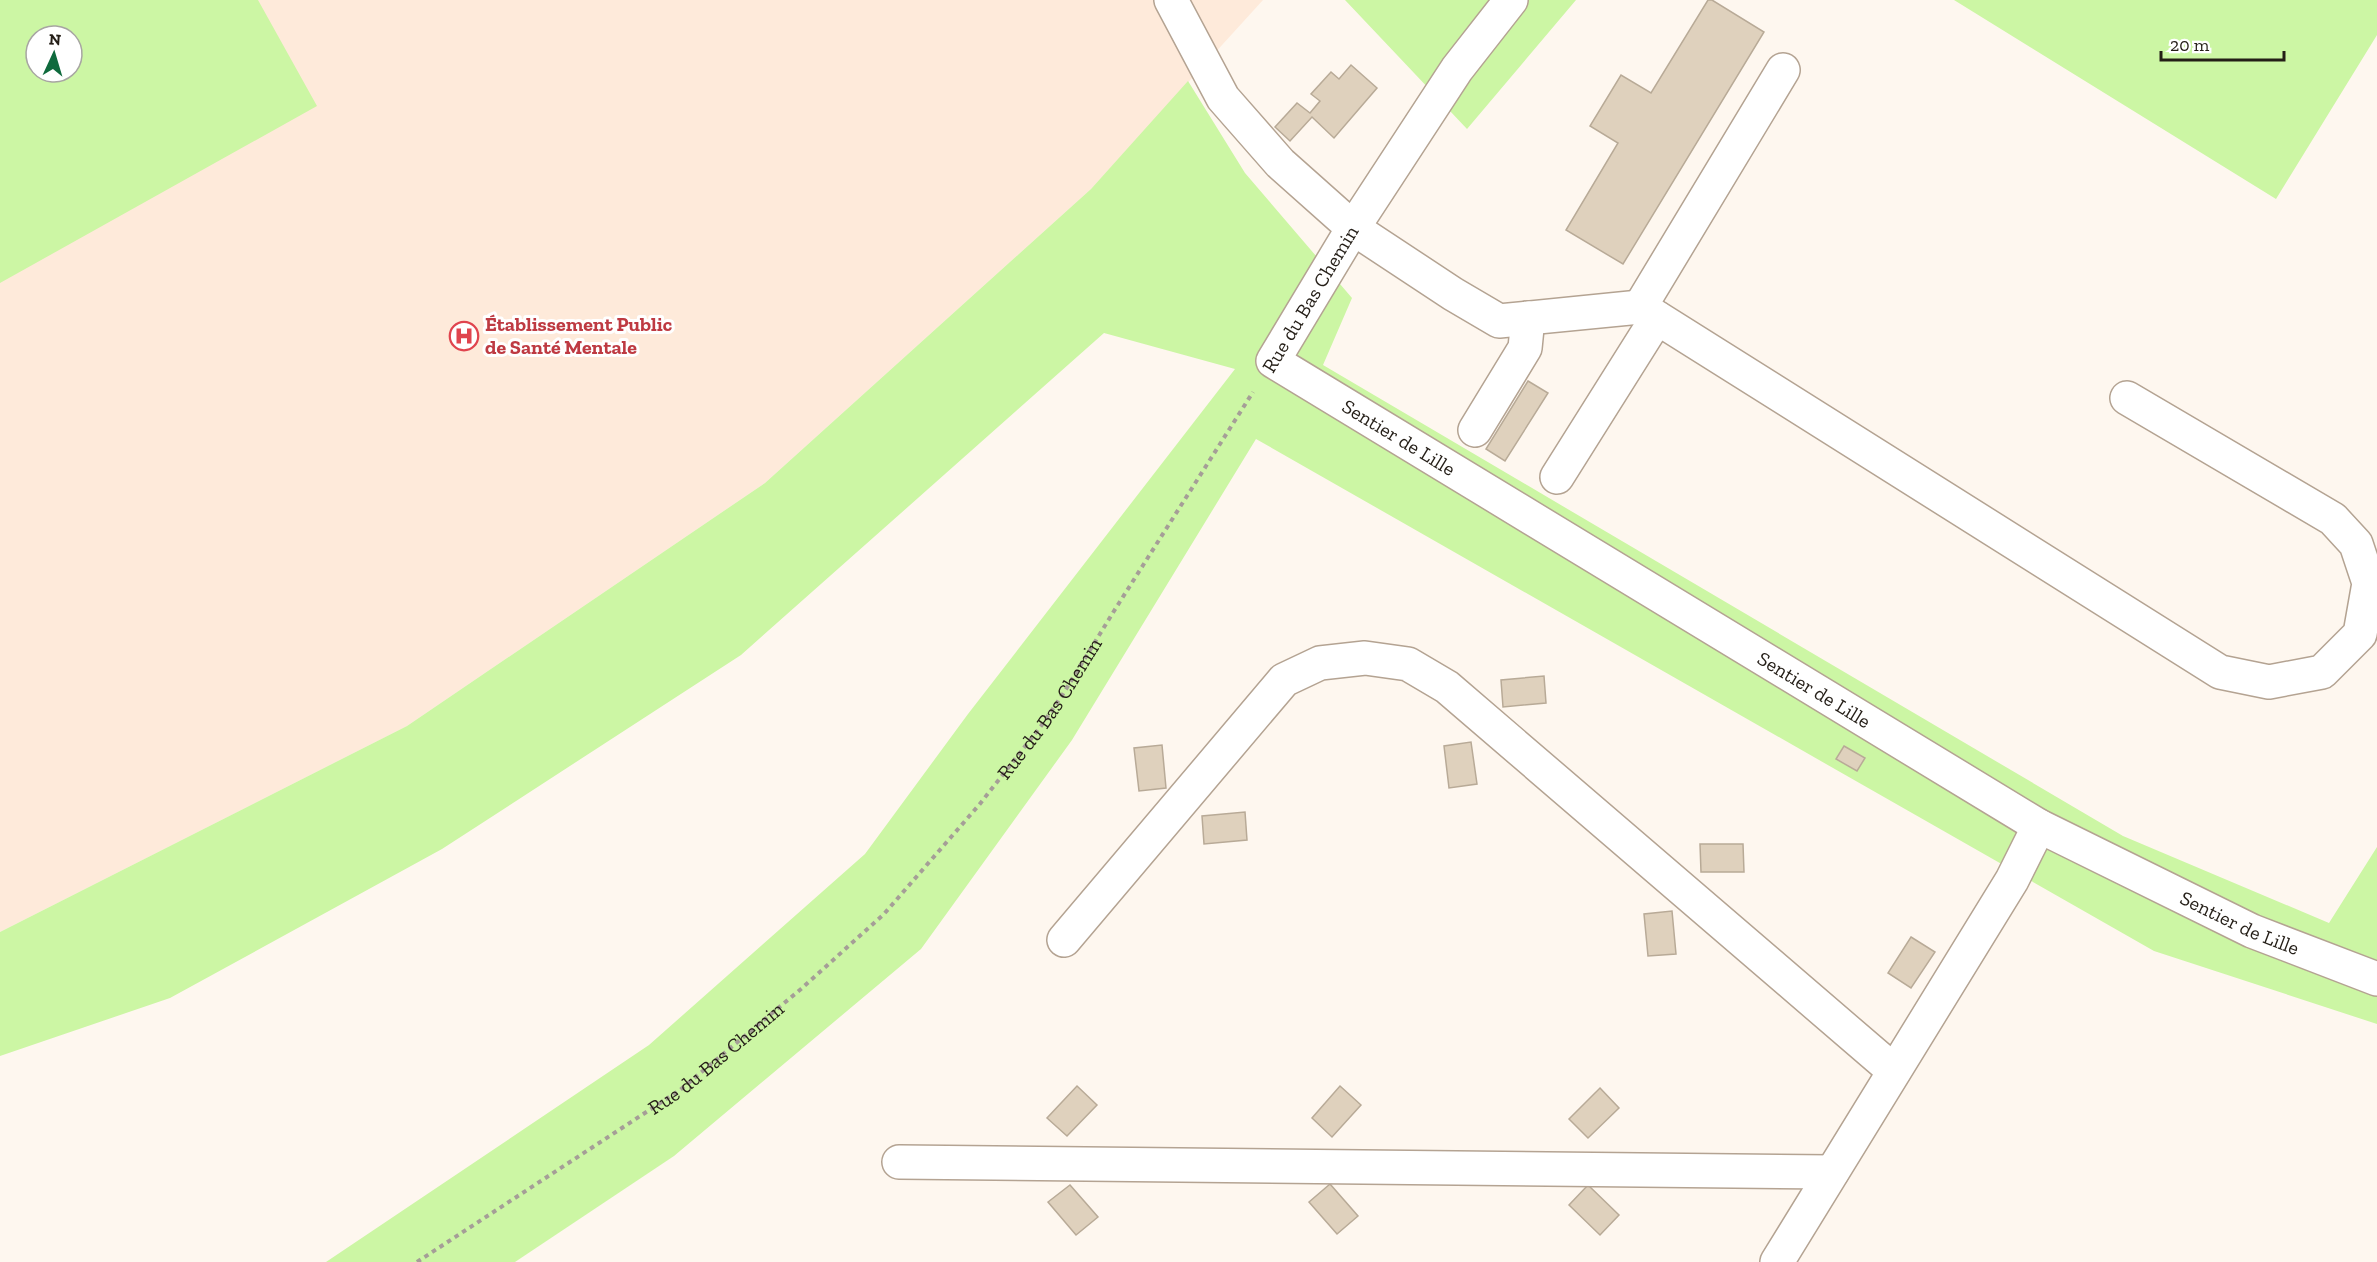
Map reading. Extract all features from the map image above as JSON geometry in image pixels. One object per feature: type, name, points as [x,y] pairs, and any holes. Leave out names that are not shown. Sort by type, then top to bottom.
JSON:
[{"type":"street","points":[[1171,0],[1223,98],[1280,163],[1353,228],[1453,294],[1499,321],[1649,313],[2220,672],[2269,682],[2322,672],[2360,634],[2369,583],[2356,544],[2333,519],[2127,398]]},
{"type":"street","name":"Rue du Bas Chemin","points":[[1273,361],[1353,228],[1457,69],[1511,0]]},
{"type":"street","points":[[1557,477],[1783,70]]},
{"type":"street","points":[[1475,430],[1525,348],[1528,318]]},
{"type":"street","name":"Sentier de Lille","points":[[1273,361],[2039,826],[2252,931],[2377,979]]},
{"type":"street","points":[[1064,940],[1284,680],[1320,663],[1365,658],[1408,664],[1447,687],[1894,1071]]},
{"type":"street","points":[[1777,1262],[2012,880],[2039,826]]},
{"type":"street","points":[[899,1162],[1832,1172]]},
{"type":"path","name":"Rue du Bas Chemin","points":[[417,1262],[680,1090],[801,989],[884,914],[979,805],[1064,694],[1273,361]]},
{"type":"shaded area","name":"Établissement Public de Santé Mentale","points":[[0,0],[1263,0],[1091,189],[765,483],[407,726],[0,932]]},
{"type":"green space","points":[[0,0],[258,0],[317,106],[0,283]]},
{"type":"green space","points":[[1345,0],[1576,0],[1467,129]]},
{"type":"green space","points":[[1954,0],[2377,0],[2377,35],[2276,199]]},
{"type":"green space","points":[[1188,81],[1245,173],[1352,298],[1323,365],[2123,836],[2329,923],[2377,847],[2377,1024],[2154,951],[1256,439],[1072,740],[921,949],[674,1156],[515,1262],[326,1262],[649,1045],[865,854],[968,714],[1235,369],[1104,333],[741,655],[442,849],[170,998],[0,1056],[0,932],[407,726],[765,483],[1091,189]]},
{"type":"building","points":[[1708,0],[1712,0],[1764,32],[1623,264],[1566,230],[1618,143],[1590,126],[1621,75],[1651,93]]},
{"type":"building","points":[[1351,65],[1377,88],[1334,138],[1312,117],[1290,141],[1275,127],[1297,103],[1310,113],[1320,101],[1311,94],[1331,72],[1339,79]]},
{"type":"building","points":[[1528,381],[1548,393],[1505,461],[1486,449]]},
{"type":"building","points":[[1544,676],[1546,703],[1503,707],[1501,680]]},
{"type":"building","points":[[1471,742],[1477,784],[1449,788],[1444,746]]},
{"type":"building","points":[[1162,745],[1166,788],[1139,791],[1134,748]]},
{"type":"building","points":[[1844,746],[1865,758],[1857,771],[1836,759]]},
{"type":"building","points":[[1245,812],[1247,840],[1204,844],[1202,816]]},
{"type":"building","points":[[1700,844],[1743,844],[1744,872],[1701,872]]},
{"type":"building","points":[[1672,911],[1676,954],[1648,956],[1644,914]]},
{"type":"building","points":[[1911,937],[1935,952],[1911,988],[1888,973]]},
{"type":"building","points":[[1077,1086],[1097,1105],[1067,1136],[1047,1118]]},
{"type":"building","points":[[1340,1086],[1361,1105],[1332,1137],[1312,1118]]},
{"type":"building","points":[[1600,1088],[1619,1108],[1588,1138],[1569,1119]]},
{"type":"building","points":[[1330,1184],[1358,1216],[1337,1234],[1309,1202]]},
{"type":"building","points":[[1070,1185],[1098,1217],[1076,1235],[1048,1202]]},
{"type":"building","points":[[1588,1185],[1619,1215],[1600,1235],[1569,1205]]},
{"type":"place","name":"Établissement Public de Santé Mentale","points":[[464,336]]}]
